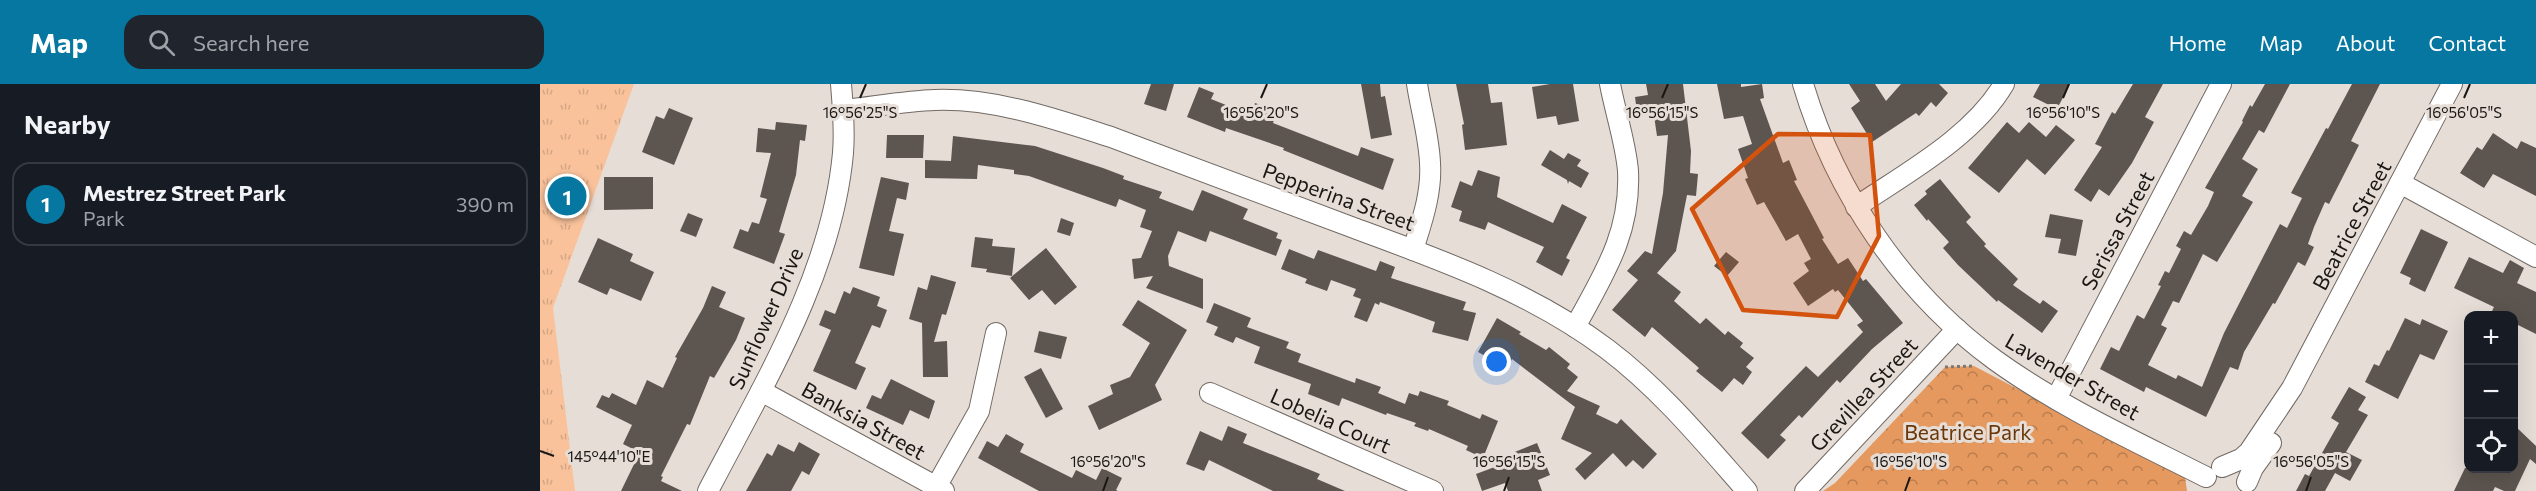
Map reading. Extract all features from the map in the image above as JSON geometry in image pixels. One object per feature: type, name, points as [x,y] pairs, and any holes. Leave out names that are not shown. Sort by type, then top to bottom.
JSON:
[{"type":"street","name":"Sunflower Drive","points":[[708,491],[799,311],[822,250],[838,184],[843,152],[841,84]]},
{"type":"street","points":[[1413,250],[1424,214],[1430,179],[1430,161],[1417,84]]},
{"type":"street","points":[[1575,327],[1606,270],[1625,223],[1628,170],[1610,84]]},
{"type":"street","name":"Lavender Street","points":[[1803,84],[1829,157],[1856,207],[1884,248],[1940,313],[1957,329],[1995,360],[2056,399],[2210,478],[2237,470],[2248,487]]},
{"type":"street","points":[[1856,207],[1961,134],[1984,112],[2004,84]]},
{"type":"street","name":"Serissa Street","points":[[2056,399],[2221,84]]},
{"type":"street","name":"Beatrice Street","points":[[2210,478],[2249,452],[2292,388],[2452,84]]},
{"type":"street","name":"Pepperina Street","points":[[843,110],[935,100],[972,102],[1044,116],[1111,137],[1413,250],[1510,290],[1575,327],[1640,376],[1681,417],[1747,491]]},
{"type":"street","points":[[2400,183],[2536,257]]},
{"type":"street","name":"Grevillea Street","points":[[1805,491],[1957,329]]},
{"type":"street","points":[[940,489],[979,411],[996,333]]},
{"type":"street","name":"Beatrice Street","points":[[2248,487],[2253,468],[2266,452],[2276,434],[2287,409],[2292,388]]},
{"type":"street","name":"Banksia Street","points":[[760,391],[940,489]]},
{"type":"street","name":"Lobelia Court","points":[[1210,393],[1433,491]]},
{"type":"path","points":[[1937,374],[1945,367],[1974,366],[1983,371]]},
{"type":"highlighted area","points":[[1778,134],[1870,135],[1879,236],[1837,317],[1743,310],[1692,209]]},
{"type":"green space","points":[[540,84],[634,84],[553,308],[575,491],[540,491]]},
{"type":"green space","name":"Beatrice Park","points":[[1974,366],[2185,477],[2187,491],[1823,491],[1835,483],[1945,367]]},
{"type":"building","points":[[1151,84],[1174,84],[1166,111],[1144,104]]},
{"type":"building","points":[[1361,84],[1380,84],[1381,97],[1385,96],[1392,135],[1371,139]]},
{"type":"building","points":[[1456,84],[1488,84],[1491,103],[1502,102],[1507,145],[1465,150],[1462,125],[1464,124]]},
{"type":"building","points":[[1573,84],[1579,121],[1558,125],[1556,116],[1537,119],[1532,87]]},
{"type":"building","points":[[1646,84],[1683,84],[1691,151],[1690,173],[1698,174],[1696,196],[1687,195],[1676,251],[1657,273],[1681,292],[1674,301],[1700,324],[1706,318],[1725,335],[1728,331],[1743,343],[1740,347],[1754,358],[1746,367],[1752,372],[1743,385],[1734,378],[1722,392],[1696,371],[1699,368],[1652,327],[1645,337],[1612,310],[1638,280],[1627,271],[1645,251],[1652,254],[1663,193],[1668,135],[1657,136],[1653,109],[1637,112],[1635,97],[1648,95]]},
{"type":"building","points":[[1717,84],[1741,84],[1741,87],[1762,84],[1764,98],[1760,99],[1783,163],[1789,160],[1797,180],[1794,181],[1824,238],[1822,239],[1838,264],[1848,258],[1863,281],[1866,279],[1903,323],[1872,349],[1840,383],[1837,380],[1802,418],[1799,415],[1780,435],[1786,440],[1768,459],[1741,433],[1806,366],[1818,377],[1863,332],[1857,325],[1863,321],[1838,290],[1835,292],[1833,289],[1808,306],[1793,283],[1809,271],[1804,263],[1811,259],[1798,234],[1786,241],[1764,202],[1757,205],[1745,179],[1748,178],[1738,149],[1752,144],[1743,116],[1724,119]]},
{"type":"building","points":[[1849,84],[1875,84],[1886,101],[1901,84],[1939,84],[1948,93],[1936,107],[1931,102],[1919,116],[1916,113],[1872,142],[1851,108],[1860,101]]},
{"type":"building","points":[[2040,84],[2070,84],[2057,109],[2033,97]]},
{"type":"building","points":[[2133,84],[2163,84],[2145,117],[2154,122],[2132,163],[2109,196],[2099,189],[2091,202],[2074,190],[2102,147],[2095,144],[2112,112],[2115,114]]},
{"type":"building","points":[[2265,84],[2290,84],[2264,133],[2259,130],[2242,159],[2258,169],[2242,196],[2253,202],[2217,262],[2203,254],[2179,303],[2173,301],[2161,325],[2167,328],[2148,365],[2176,379],[2178,375],[2202,387],[2224,333],[2280,224],[2287,228],[2302,198],[2291,193],[2326,128],[2328,129],[2352,84],[2380,84],[2351,141],[2359,145],[2329,204],[2325,202],[2314,227],[2308,244],[2314,247],[2305,266],[2298,262],[2275,304],[2273,303],[2244,352],[2238,370],[2230,367],[2206,417],[2146,387],[2144,392],[2100,369],[2111,347],[2119,351],[2137,315],[2144,319],[2161,286],[2158,285],[2165,271],[2169,273],[2181,249],[2176,246],[2184,231],[2191,235],[2208,206],[2214,192],[2205,188],[2243,122],[2250,105],[2252,107]]},
{"type":"building","points":[[1199,87],[1214,93],[1211,99],[1251,115],[1255,103],[1277,111],[1273,123],[1358,156],[1361,147],[1394,159],[1383,190],[1283,150],[1284,148],[1226,128],[1225,132],[1187,117]]},
{"type":"building","points":[[669,108],[693,118],[674,165],[642,152],[656,116],[664,119]]},
{"type":"building","points":[[776,122],[807,125],[805,141],[800,140],[796,175],[779,232],[785,234],[774,264],[733,248],[740,229],[748,232],[752,222],[759,224],[767,199],[760,197],[771,153],[756,152],[758,128],[775,130]]},
{"type":"building","points":[[2007,122],[2019,133],[2029,122],[2046,137],[2056,125],[2075,140],[2045,175],[2027,159],[1999,193],[1968,168]]},
{"type":"building","points":[[2493,133],[2517,149],[2521,141],[2536,148],[2536,196],[2493,174],[2484,188],[2460,173],[2477,147],[2482,150]]},
{"type":"building","points":[[887,135],[924,135],[923,158],[886,158]]},
{"type":"building","points":[[953,136],[1035,146],[1124,176],[1123,179],[1162,192],[1159,198],[1193,211],[1202,190],[1248,209],[1243,219],[1278,233],[1276,238],[1282,240],[1276,256],[1210,231],[1206,242],[1178,231],[1168,256],[1169,266],[1203,279],[1203,309],[1146,288],[1153,276],[1134,279],[1132,259],[1141,258],[1152,231],[1140,227],[1146,210],[1119,199],[1116,207],[1029,176],[1014,174],[1014,170],[978,165],[977,179],[925,178],[925,160],[951,161]]},
{"type":"building","points":[[1550,150],[1564,159],[1568,153],[1581,160],[1577,166],[1589,173],[1581,188],[1569,181],[1568,184],[1567,180],[1541,165]]},
{"type":"building","points":[[1478,170],[1500,177],[1497,197],[1553,223],[1562,204],[1587,217],[1566,258],[1570,260],[1562,276],[1536,262],[1544,247],[1488,222],[1485,230],[1459,221],[1462,211],[1451,207],[1460,181],[1472,186]]},
{"type":"building","points":[[604,177],[653,177],[653,209],[604,210]]},
{"type":"building","points":[[881,177],[909,183],[906,200],[897,198],[889,231],[904,234],[894,276],[859,268]]},
{"type":"building","points":[[1940,179],[1971,217],[1966,222],[1986,244],[1984,246],[2018,279],[2013,285],[2040,304],[2043,300],[2058,311],[2042,333],[1998,300],[1997,302],[1958,265],[1943,248],[1949,242],[1914,205],[1927,194],[1925,191]]},
{"type":"building","points":[[688,213],[703,219],[696,237],[680,231]]},
{"type":"building","points":[[2050,214],[2083,220],[2076,256],[2058,253],[2061,239],[2045,237]]},
{"type":"building","points":[[1061,218],[1074,223],[1070,236],[1057,232]]},
{"type":"building","points":[[2421,229],[2448,242],[2425,292],[2409,284],[2411,278],[2400,273]]},
{"type":"building","points":[[975,237],[993,239],[992,246],[1015,248],[1012,276],[971,267]]},
{"type":"building","points":[[598,238],[633,254],[630,261],[654,272],[641,301],[610,288],[607,295],[578,282]]},
{"type":"building","points":[[1046,248],[1077,287],[1055,305],[1042,290],[1029,300],[1010,278]]},
{"type":"building","points":[[1289,249],[1314,259],[1318,250],[1376,271],[1380,261],[1395,267],[1391,278],[1466,302],[1463,310],[1476,313],[1468,341],[1432,332],[1435,322],[1380,302],[1379,305],[1375,303],[1367,322],[1354,317],[1361,299],[1353,296],[1356,289],[1331,280],[1327,291],[1305,283],[1307,279],[1281,269]]},
{"type":"building","points":[[1726,252],[1739,262],[1727,276],[1714,266]]},
{"type":"building","points":[[2469,257],[2503,273],[2510,260],[2524,268],[2517,283],[2536,292],[2536,334],[2518,325],[2518,311],[2492,311],[2494,307],[2454,288]]},
{"type":"building","points":[[931,275],[956,282],[946,315],[942,314],[934,342],[947,341],[948,377],[923,377],[922,323],[909,319],[918,287],[927,290]]},
{"type":"building","points":[[712,286],[726,292],[719,307],[745,318],[736,340],[714,378],[710,376],[690,425],[687,424],[661,476],[663,477],[661,481],[682,491],[621,491],[638,456],[635,455],[637,451],[623,444],[632,425],[596,407],[602,395],[609,398],[612,393],[636,405],[647,380],[663,388],[677,358],[675,357],[703,308]]},
{"type":"building","points":[[853,287],[880,297],[877,306],[887,310],[880,328],[872,325],[855,363],[866,368],[856,390],[813,371],[831,330],[819,325],[825,310],[835,314],[844,291],[850,294]]},
{"type":"building","points":[[1138,300],[1187,330],[1155,385],[1162,400],[1099,430],[1088,406],[1113,394],[1110,385],[1130,377],[1150,343],[1122,325]]},
{"type":"building","points":[[1214,303],[1251,318],[1247,327],[1289,342],[1286,348],[1301,354],[1298,362],[1355,383],[1356,378],[1381,387],[1378,393],[1405,404],[1409,393],[1418,396],[1420,391],[1449,401],[1447,405],[1480,419],[1482,414],[1498,421],[1483,458],[1466,450],[1468,446],[1429,429],[1428,431],[1414,426],[1416,423],[1387,413],[1386,415],[1342,398],[1339,406],[1308,394],[1311,384],[1254,363],[1260,347],[1236,337],[1233,343],[1214,335],[1218,327],[1206,322]]},
{"type":"building","points":[[1497,318],[1546,350],[1549,347],[1570,364],[1567,368],[1578,377],[1567,391],[1600,406],[1596,414],[1617,424],[1621,419],[1657,454],[1643,469],[1633,460],[1626,467],[1613,453],[1585,480],[1575,469],[1592,453],[1561,439],[1575,407],[1512,359],[1507,368],[1478,352]]},
{"type":"building","points":[[2405,318],[2420,325],[2422,319],[2448,331],[2434,360],[2420,354],[2398,399],[2365,382],[2374,364],[2379,366],[2387,350],[2389,351]]},
{"type":"building","points":[[1039,331],[1067,337],[1061,359],[1034,352]]},
{"type":"building","points":[[1041,368],[1063,409],[1046,418],[1024,377]]},
{"type":"building","points":[[891,379],[935,401],[929,419],[910,410],[903,425],[866,408],[872,395],[881,399]]},
{"type":"building","points":[[2349,387],[2366,397],[2358,410],[2368,415],[2346,452],[2362,460],[2350,481],[2335,473],[2325,491],[2296,491],[2305,474],[2309,476],[2339,423],[2331,418]]},
{"type":"building","points":[[1228,426],[1247,434],[1243,443],[1320,474],[1317,479],[1345,491],[1273,491],[1209,460],[1204,471],[1186,464],[1200,431],[1222,441]]},
{"type":"building","points":[[2518,429],[2536,446],[2536,464],[2530,459],[2515,491],[2504,491],[2495,487],[2493,491],[2454,491],[2464,470],[2464,473],[2518,473]]},
{"type":"building","points":[[1006,434],[1024,444],[1020,452],[1072,478],[1076,470],[1096,480],[1102,468],[1122,478],[1116,490],[1118,491],[1039,491],[978,458],[987,441],[998,447]]},
{"type":"building","points":[[799,442],[820,454],[809,475],[802,471],[791,491],[746,491],[767,453],[772,456],[778,444],[794,452]]},
{"type":"building","points":[[1537,443],[1550,475],[1538,480],[1542,491],[1508,491],[1505,483],[1482,491],[1476,474],[1500,465],[1492,461]]},
{"type":"place","name":"Mestrez Street Park","points":[[567,196]]}]
